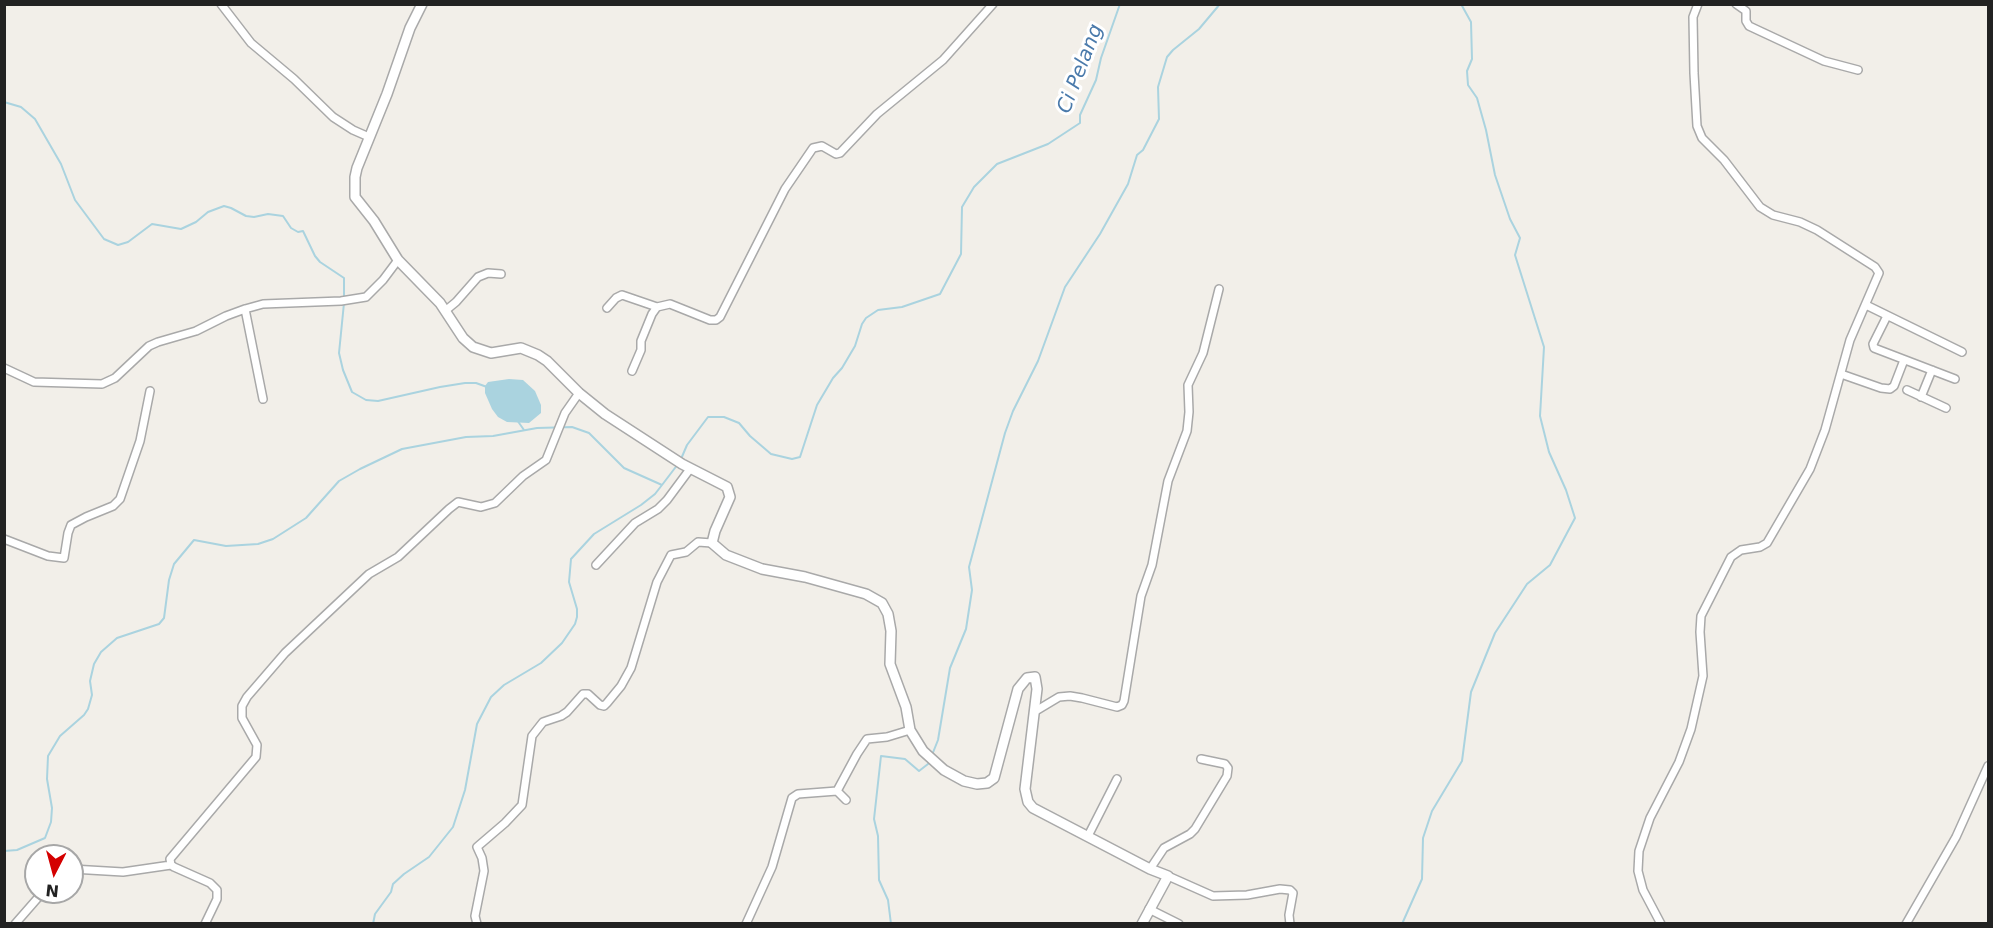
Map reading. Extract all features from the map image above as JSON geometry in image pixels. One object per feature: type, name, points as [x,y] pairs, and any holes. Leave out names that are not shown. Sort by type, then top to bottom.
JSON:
[{"type":"street","points":[[221,4],[251,43],[294,79],[333,117],[369,137]]},
{"type":"street","points":[[422,4],[410,28],[387,94],[357,168],[354,193],[398,260],[446,311],[463,338],[477,349],[491,353],[516,348],[526,349],[547,361],[579,393],[616,422],[690,469],[727,487],[730,493],[728,506],[715,531],[712,543]]},
{"type":"street","points":[[608,308],[616,298],[622,295],[657,307],[670,304],[710,320],[718,318],[785,189],[813,148],[822,146],[836,154],[840,153],[877,114],[943,60],[993,4]]},
{"type":"street","points":[[1661,924],[1643,890],[1638,872],[1639,851],[1650,818],[1680,762],[1691,729],[1703,676],[1701,616],[1731,557],[1741,550],[1767,543],[1810,469],[1819,450],[1850,340],[1879,273],[1875,267],[1817,230],[1800,222],[1773,215],[1760,207],[1724,160],[1699,134],[1693,17],[1698,4]]},
{"type":"street","points":[[1736,4],[1746,11],[1746,22],[1749,26],[1824,61],[1858,70]]},
{"type":"street","points":[[4,368],[34,382],[102,384],[115,378],[149,346],[196,331],[245,309],[277,303],[359,299],[375,290],[398,260]]},
{"type":"street","points":[[446,311],[478,277],[488,273],[501,274]]},
{"type":"street","points":[[1034,712],[1059,697],[1070,696],[1117,707],[1124,701],[1141,596],[1152,565],[1170,474],[1187,431],[1188,386],[1203,353],[1219,289]]},
{"type":"street","points":[[1866,305],[1962,352]]},
{"type":"street","points":[[632,371],[641,350],[641,341],[657,307]]},
{"type":"street","points":[[245,309],[263,399]]},
{"type":"street","points":[[1887,316],[1873,346],[1955,379]]},
{"type":"street","points":[[1841,374],[1881,388],[1890,388],[1894,386],[1904,360]]},
{"type":"street","points":[[1922,397],[1932,370]]},
{"type":"street","points":[[1907,390],[1946,408]]},
{"type":"street","points":[[4,539],[48,556],[64,558],[71,525],[113,506],[120,499],[140,441],[150,392]]},
{"type":"street","points":[[171,865],[172,856],[256,757],[257,745],[242,718],[242,706],[285,653],[369,574],[398,557],[458,502],[481,507],[495,503],[523,476],[546,460],[565,413],[579,393]]},
{"type":"street","points":[[596,565],[635,523],[668,500],[690,469]]},
{"type":"street","points":[[477,924],[475,916],[484,871],[477,847],[522,805],[532,735],[546,720],[567,712],[583,694],[588,694],[602,706],[607,703],[621,686],[631,668],[657,582],[672,555],[686,552],[698,542],[712,543],[726,555],[743,563],[866,594],[882,603],[888,614],[890,626],[890,664],[906,707],[910,730],[923,751],[944,770],[964,781],[982,784],[992,780],[996,775],[1017,689],[1022,682],[1035,677],[1037,679],[1025,789],[1028,802],[1033,808],[1150,869],[1213,896],[1290,890],[1293,893],[1289,915],[1290,924]]},
{"type":"street","points":[[837,791],[867,740],[910,730]]},
{"type":"street","points":[[1150,869],[1160,851],[1195,829],[1227,776],[1228,768],[1225,764],[1201,759]]},
{"type":"street","points":[[1906,924],[1956,837],[1989,766]]},
{"type":"street","points":[[1088,836],[1117,779]]},
{"type":"street","points":[[746,924],[772,867],[792,798],[798,794],[837,791],[846,800]]},
{"type":"street","points":[[84,870],[123,872],[171,865],[210,883],[217,890],[217,899],[205,924]]},
{"type":"street","points":[[1142,924],[1168,876]]},
{"type":"street","points":[[15,924],[32,904]]},
{"type":"street","points":[[1149,909],[1179,924]]},
{"type":"water","points":[[523,380],[535,391],[541,405],[541,413],[529,423],[507,422],[498,417],[492,409],[485,393],[485,386],[488,382]]},
{"type":"waterway","name":"Ci Pelang","points":[[681,459],[687,445],[708,417],[724,417],[739,423],[771,454],[792,459],[800,457],[817,405],[855,346],[866,318],[878,310],[902,307],[940,294],[961,254],[962,207],[974,187],[997,164],[1048,144],[1080,123],[1080,115],[1096,80],[1101,58],[1120,4]]},
{"type":"waterway","points":[[932,755],[938,740],[950,668],[966,629],[972,590],[969,567],[1013,411],[1038,361],[1065,287],[1100,234],[1128,184],[1137,155],[1143,150],[1159,119],[1158,87],[1167,57],[1199,29],[1220,4]]},
{"type":"waterway","points":[[1402,924],[1422,879],[1423,838],[1432,811],[1462,761],[1471,692],[1495,633],[1527,584],[1550,565],[1575,518],[1566,490],[1549,452],[1540,416],[1544,347],[1515,255],[1520,238],[1510,219],[1495,175],[1477,98],[1468,85],[1467,71],[1472,59],[1471,22],[1461,4]]},
{"type":"waterway","points":[[4,102],[21,107],[35,119],[61,164],[75,200],[104,239],[118,245],[128,242],[152,224],[181,229],[196,222],[208,212],[224,206],[246,216],[268,214],[283,216],[291,228],[298,232],[303,231],[320,262],[344,278],[344,297]]},
{"type":"waterway","points":[[344,303],[339,353],[352,392],[366,400],[378,401],[465,383],[476,383],[487,387]]},
{"type":"waterway","points":[[517,420],[524,430]]},
{"type":"waterway","points":[[4,851],[17,850],[45,838],[51,822],[52,808],[47,779],[48,756],[60,736],[88,709],[92,695],[90,681],[94,664],[101,652],[117,638],[159,624],[164,618],[169,580],[174,564],[194,540],[226,546],[258,544],[273,539],[306,518],[339,481],[360,469],[402,449],[466,437],[493,436],[537,428],[572,427],[589,433],[624,468],[662,485],[678,464]]},
{"type":"waterway","points":[[373,924],[375,914],[391,892],[393,884],[429,857],[453,827],[465,790],[477,724],[491,697],[504,685],[541,663],[562,643],[575,624],[577,609],[569,582],[571,559],[594,534],[641,505],[662,485]]},
{"type":"waterway","points":[[891,924],[888,900],[879,880],[878,836],[874,819],[881,756],[905,759],[919,771],[930,760]]}]
